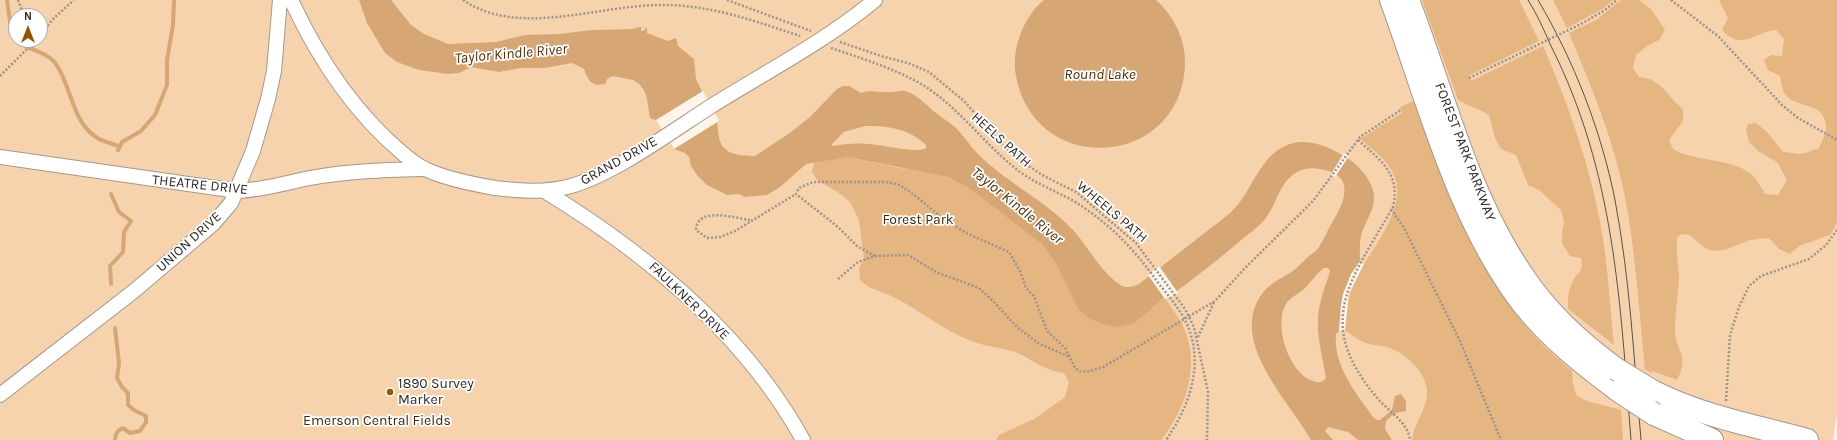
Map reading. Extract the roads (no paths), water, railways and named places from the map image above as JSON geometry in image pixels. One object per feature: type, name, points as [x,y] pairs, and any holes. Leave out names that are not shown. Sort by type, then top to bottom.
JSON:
[{"type":"main road","name":"FOREST PARK PARKWAY","points":[[1392,0],[1456,180],[1475,223],[1497,266],[1524,305],[1574,356],[1619,391],[1654,414],[1712,440]]},
{"type":"main road","name":"FOREST PARK PARKWAY","points":[[1408,0],[1473,181],[1507,252],[1521,274],[1556,317],[1574,335],[1616,369],[1652,391],[1676,403],[1723,420],[1807,440]]},
{"type":"street","name":"UNION DRIVE","points":[[0,395],[134,291],[213,224],[231,203],[255,145],[268,99],[275,65],[280,0]]},
{"type":"street","name":"GRAND DRIVE","points":[[291,0],[324,59],[352,100],[382,134],[424,169],[459,181],[518,191],[546,192],[572,186],[593,177],[665,135],[836,28],[875,0]]},
{"type":"street","name":"THEATRE DRIVE","points":[[0,158],[237,191],[269,188],[309,178],[338,174],[424,169]]},
{"type":"street","name":"FAULKNER DRIVE","points":[[546,192],[609,232],[634,250],[691,299],[740,351],[784,408],[803,440]]},
{"type":"water","name":"Taylor Kindle River","points":[[359,0],[391,0],[411,25],[424,34],[448,44],[496,42],[525,35],[632,29],[641,27],[641,31],[645,30],[645,27],[647,29],[647,33],[668,41],[676,38],[678,46],[694,59],[696,79],[717,122],[719,138],[722,146],[729,152],[739,155],[755,156],[791,132],[810,117],[837,89],[843,86],[849,86],[861,93],[869,91],[906,91],[914,95],[956,128],[978,154],[993,167],[1062,219],[1078,236],[1112,279],[1122,286],[1127,287],[1139,284],[1235,209],[1244,197],[1259,170],[1273,154],[1291,144],[1301,142],[1322,145],[1354,163],[1364,173],[1371,184],[1374,196],[1373,207],[1360,239],[1360,260],[1364,264],[1349,294],[1345,330],[1339,331],[1336,334],[1338,357],[1353,389],[1373,417],[1380,420],[1392,410],[1395,396],[1401,394],[1406,401],[1406,411],[1395,413],[1386,421],[1385,429],[1392,440],[1358,440],[1348,432],[1328,427],[1325,431],[1333,440],[1311,440],[1264,368],[1256,348],[1252,328],[1254,309],[1265,290],[1293,271],[1316,251],[1341,206],[1345,190],[1343,182],[1338,176],[1329,171],[1311,168],[1296,172],[1280,190],[1270,212],[1256,228],[1177,291],[1164,297],[1147,313],[1132,324],[1117,327],[1103,324],[1088,318],[1077,307],[1056,264],[1042,244],[967,187],[948,177],[848,157],[806,164],[780,187],[767,195],[745,197],[739,194],[727,195],[707,185],[697,175],[691,166],[689,157],[685,153],[674,149],[656,120],[650,118],[644,90],[633,80],[613,76],[607,79],[605,84],[596,84],[591,82],[584,69],[572,63],[545,68],[520,68],[499,72],[471,67],[459,73],[448,74],[419,70],[397,62],[385,53],[367,23]],"holes":[[[865,126],[897,129],[919,139],[926,145],[926,148],[914,150],[873,144],[831,145],[844,132]],[[1324,268],[1328,268],[1330,271],[1318,313],[1318,332],[1326,378],[1322,382],[1319,382],[1304,377],[1290,359],[1281,324],[1282,313],[1286,304],[1292,297],[1305,288]]]},
{"type":"water","name":"Round Lake","points":[[1044,0],[1156,0],[1162,6],[1178,29],[1185,55],[1185,64],[1178,99],[1160,124],[1135,141],[1106,148],[1077,145],[1050,132],[1029,109],[1016,76],[1015,66],[1015,56],[1020,35],[1030,15]]},
{"type":"waterway","points":[[7,0],[8,8]]},
{"type":"waterway","points":[[118,150],[122,142],[141,131],[155,115],[167,85],[167,60],[173,25],[174,0]]},
{"type":"waterway","points":[[28,48],[48,56],[56,64],[66,84],[78,116],[91,134],[101,140],[118,146]]},
{"type":"waterway","points":[[111,194],[119,212],[131,221],[124,232],[123,252],[110,266],[111,284]]},
{"type":"waterway","points":[[115,328],[119,363],[117,378],[122,387],[128,393],[128,405],[146,416],[146,422],[140,431],[130,433],[123,428],[121,429],[116,434],[115,440]]},
{"type":"tram line","points":[[1528,0],[1540,22],[1572,94],[1589,142],[1602,190],[1618,288],[1631,440]]},
{"type":"tram line","points":[[1538,0],[1563,47],[1585,97],[1609,174],[1615,200],[1624,260],[1631,320],[1641,440]]},
{"type":"place","name":"1890 Survey Marker","points":[[390,392]]},
{"type":"park label","name":"Forest Park","points":[[918,220]]},
{"type":"park label","name":"Emerson Central Fields","points":[[377,421]]}]
